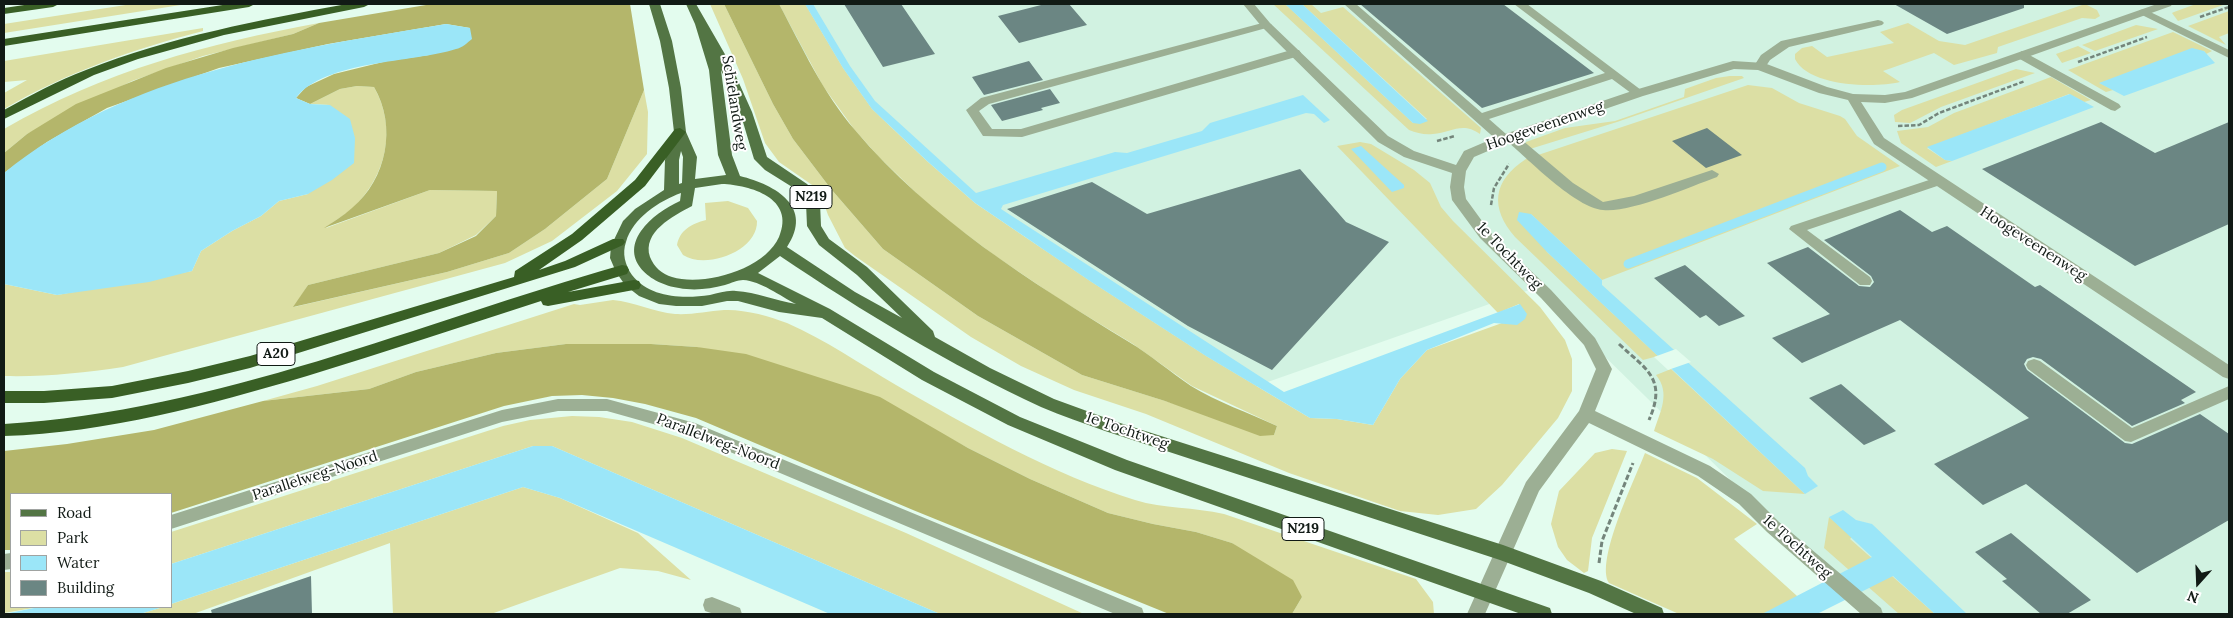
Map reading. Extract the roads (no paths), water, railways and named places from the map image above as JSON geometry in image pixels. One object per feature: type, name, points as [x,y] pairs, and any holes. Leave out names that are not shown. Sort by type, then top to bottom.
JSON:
[{"type":"highway","points":[[4,12],[53,4]]},
{"type":"highway","points":[[4,43],[250,4]]},
{"type":"highway","points":[[4,115],[25,102],[72,80],[122,60],[164,47],[200,36],[364,4]]},
{"type":"highway","name":"A20","points":[[503,286],[571,242],[640,183],[680,132]]},
{"type":"highway","name":"A20","points":[[4,397],[44,397],[112,392],[250,362],[503,286],[570,264],[618,242]]},
{"type":"highway","name":"A20","points":[[4,430],[74,424],[125,416],[230,392],[331,363],[622,270]]},
{"type":"highway","name":"A20","points":[[509,306],[576,297],[598,290],[634,285]]},
{"type":"main road","points":[[622,270],[648,268],[642,257],[641,245],[647,232],[656,221],[670,210],[687,203],[690,185],[690,158],[680,132],[675,88],[666,41],[654,4]]},
{"type":"main road","name":"Schielandweg","points":[[691,4],[701,24],[715,70],[725,155],[735,180]]},
{"type":"main road","name":"N219","points":[[701,24],[724,62],[746,112],[761,159],[770,167],[802,187],[810,195],[813,203],[814,226],[824,242],[862,271],[946,351]]},
{"type":"main road","points":[[670,193],[672,160],[680,132]]},
{"type":"main road","name":"N219","points":[[648,268],[660,278],[678,283],[699,284],[742,275],[764,263],[779,249],[789,227],[790,217],[781,199],[767,189],[750,182],[720,180],[690,185],[652,203],[625,228],[618,242],[617,256],[622,270],[634,285],[645,293],[676,301],[712,300],[730,295],[825,314]]},
{"type":"main road","name":"1e Tochtweg","points":[[779,249],[850,296],[946,351],[1048,403],[1111,427],[1503,553],[1595,587],[1655,614]]},
{"type":"main road","name":"N219","points":[[742,275],[760,278],[825,314],[928,376],[1014,422],[1121,465],[1543,614]]},
{"type":"street","points":[[1248,4],[1266,25],[1383,138],[1408,154],[1459,171]]},
{"type":"street","points":[[1350,4],[1480,118],[1586,199],[1603,206],[1622,204],[1712,174]]},
{"type":"street","points":[[1520,4],[1640,93]]},
{"type":"street","name":"Hoogeveenenweg","points":[[1459,171],[1469,154],[1485,146],[1640,93],[1733,65],[1760,66],[1823,90],[1853,98],[1885,99],[1908,95],[2167,4]]},
{"type":"street","points":[[2144,12],[2229,54]]},
{"type":"street","points":[[1760,66],[1765,58],[1786,44],[1878,23]]},
{"type":"street","points":[[1266,25],[985,101],[972,110],[988,133],[1022,133],[1295,53]]},
{"type":"street","points":[[2022,55],[2115,107]]},
{"type":"street","points":[[1480,118],[1614,74]]},
{"type":"street","name":"Hoogeveenenweg","points":[[1853,98],[1856,106],[1879,141],[1938,182],[2229,372]]},
{"type":"street","name":"1e Tochtweg","points":[[1459,171],[1458,200],[1485,235],[1546,294],[1590,342],[1604,369],[1586,414],[1532,487],[1503,553]]},
{"type":"street","points":[[1865,281],[1796,229],[1938,182]]},
{"type":"street","points":[[2034,365],[2131,436],[2229,392]]},
{"type":"street","name":"Parallelweg-Noord","points":[[172,522],[502,416],[558,405],[606,405],[689,428],[1135,614]]},
{"type":"street","name":"1e Tochtweg","points":[[1586,414],[1704,471],[1745,499],[1773,527],[1874,614]]},
{"type":"street","points":[[1476,614],[1503,553]]},
{"type":"street","points":[[712,605],[733,614]]},
{"type":"water","points":[[805,4],[813,4],[850,66],[875,101],[976,193],[1115,152],[1127,153],[1202,131],[1210,123],[1303,95],[1330,120],[1324,123],[1314,114],[1306,113],[1003,205],[1001,209],[1284,392],[1520,304],[1527,314],[1525,319],[1517,325],[1494,323],[1427,350],[1400,379],[1373,425],[1337,419],[1310,418],[1206,356],[1090,281],[975,203],[872,109],[843,68]]},
{"type":"water","points":[[1285,4],[1302,4],[1428,121],[1420,124],[1413,123]]},
{"type":"water","points":[[446,24],[470,28],[472,39],[458,48],[438,54],[371,64],[327,76],[309,86],[296,98],[310,104],[330,105],[350,119],[355,138],[354,163],[332,180],[308,194],[279,201],[261,216],[232,231],[201,251],[192,271],[149,282],[57,295],[4,284],[4,173],[53,139],[104,111],[158,88],[214,70],[330,44]]},
{"type":"water","points":[[2192,48],[2204,51],[2215,63],[2124,96],[2099,83]]},
{"type":"water","points":[[2070,94],[2094,107],[1952,161],[1945,160],[1927,147]]},
{"type":"water","points":[[1361,146],[1404,185],[1404,188],[1392,192],[1351,149]]},
{"type":"water","points":[[1519,212],[1531,214],[1602,280],[1602,285],[1805,468],[1808,476],[1818,486],[1805,494],[1547,252],[1517,220]]},
{"type":"water","points":[[533,446],[552,446],[940,614],[830,614],[560,498],[523,487],[172,604],[172,564]]},
{"type":"water","points":[[1843,510],[1856,520],[1872,524],[1967,614],[1935,614],[1893,576],[1817,614],[1762,614],[1872,557],[1829,517]]},
{"type":"water","points":[[34,608],[160,608],[140,614],[4,614]]},
{"type":"waterway","points":[[1628,264],[1882,167]]}]
